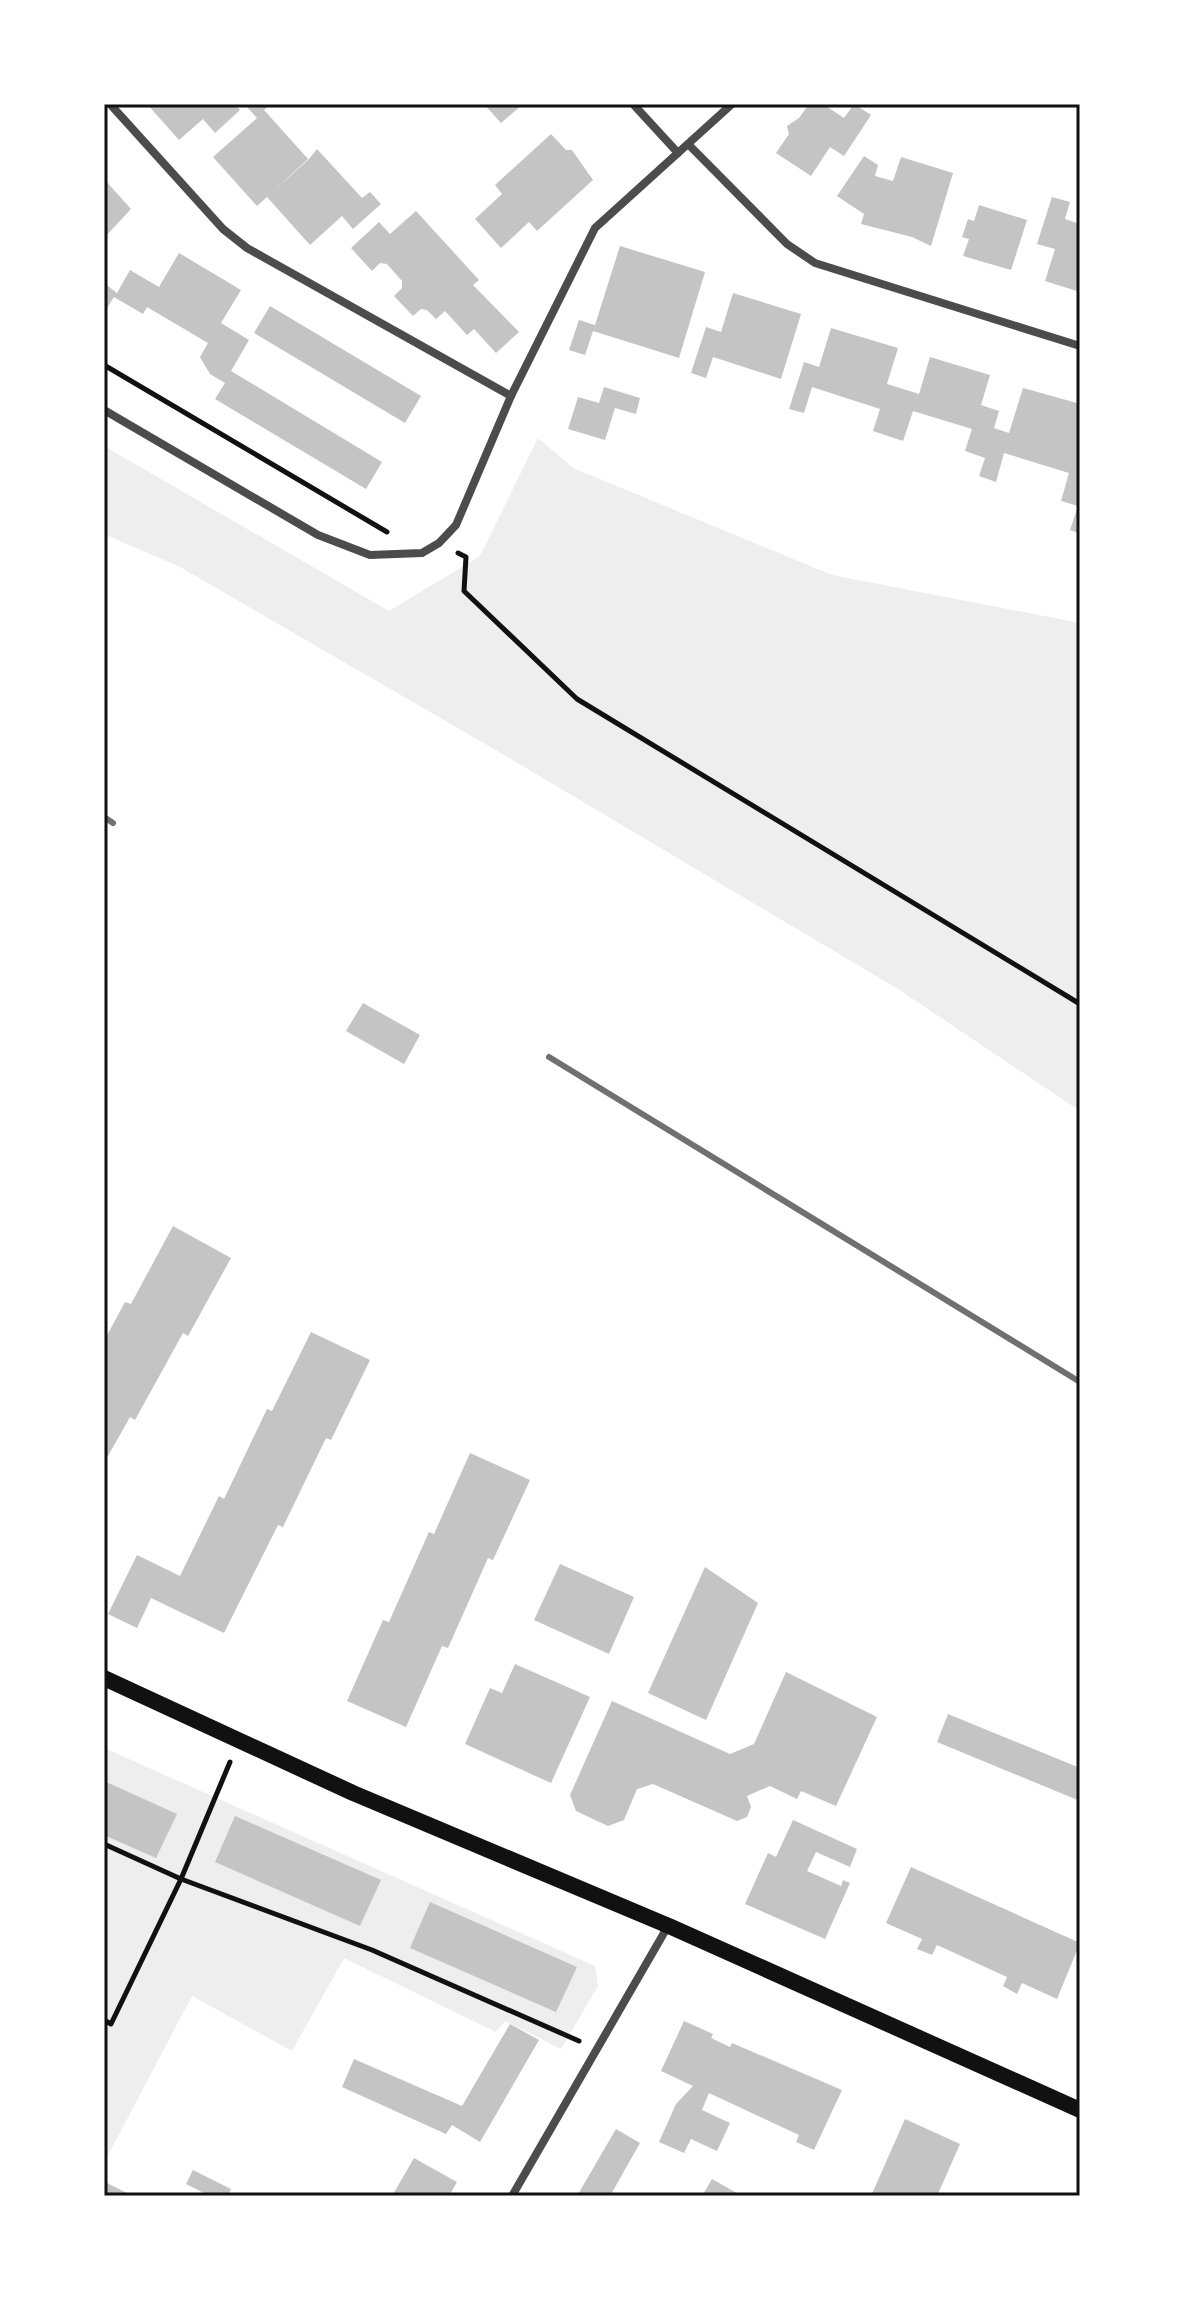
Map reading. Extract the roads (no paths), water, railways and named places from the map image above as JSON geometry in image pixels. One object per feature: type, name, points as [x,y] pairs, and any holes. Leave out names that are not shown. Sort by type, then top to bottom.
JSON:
[{"type":"main road","points":[[104,1678],[353,1793],[669,1926],[1080,2110]]},
{"type":"street","points":[[110,104],[223,229],[247,248],[511,396]]},
{"type":"street","points":[[633,104],[678,153]]},
{"type":"street","points":[[104,410],[318,535],[370,555],[422,553],[439,543],[456,525],[511,396],[595,228],[732,104]]},
{"type":"street","points":[[688,144],[787,244],[815,263],[1080,346]]},
{"type":"street","points":[[512,2196],[669,1926]]},
{"type":"railway","points":[[104,817],[113,823]]},
{"type":"railway","points":[[549,1057],[1080,1382]]}]
